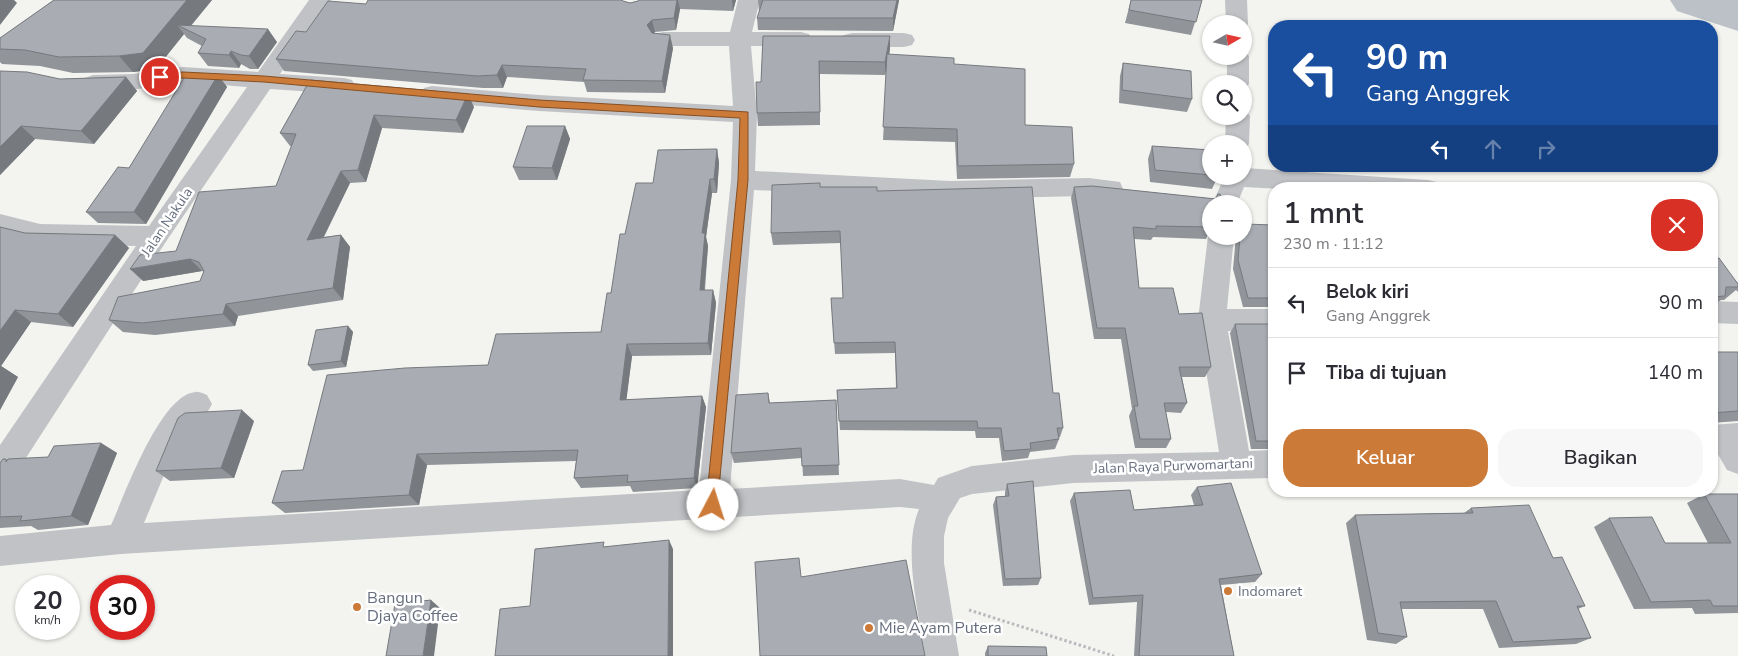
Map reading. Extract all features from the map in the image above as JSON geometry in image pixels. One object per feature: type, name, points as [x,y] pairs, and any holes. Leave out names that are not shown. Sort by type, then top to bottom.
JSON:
[{"type":"street","name":"Jalan Nakula","points":[[0,471],[156,236],[320,0]]},
{"type":"street","points":[[713,505],[743,180],[745,115],[739,40],[749,0]]},
{"type":"street","points":[[1236,0],[1237,15]]},
{"type":"street","points":[[663,39],[904,40]]},
{"type":"street","points":[[73,83],[133,82],[183,75],[264,79],[362,88]]},
{"type":"street","points":[[412,92],[539,103],[745,115]]},
{"type":"street","points":[[1252,177],[1325,182]]},
{"type":"street","points":[[743,180],[950,190],[1089,187],[1137,192]]},
{"type":"street","points":[[1223,195],[1230,185]]},
{"type":"street","points":[[0,224],[40,234],[156,236]]},
{"type":"street","points":[[1220,245],[1212,320],[1236,465]]},
{"type":"street","points":[[114,299],[143,294]]},
{"type":"street","points":[[1718,312],[1738,312]]},
{"type":"street","points":[[1212,320],[1268,320]]},
{"type":"street","points":[[121,539],[166,436],[179,419],[197,404]]},
{"type":"street","name":"Jalan Raya Purwomartani","points":[[940,502],[949,488],[972,480],[1073,469],[1268,464]]},
{"type":"street","points":[[0,551],[121,539],[900,493],[920,495],[940,502],[933,514],[928,536],[928,563],[942,656]]},
{"type":"path","points":[[933,598],[1114,656]]},
{"type":"building","points":[[54,0],[187,0],[143,53],[119,56],[59,57],[25,50],[0,49],[0,38]]},
{"type":"building","points":[[368,0],[622,0],[630,3],[639,0],[677,0],[674,18],[652,20],[647,25],[652,33],[670,35],[662,81],[583,80],[586,69],[502,65],[497,75],[477,76],[276,59],[296,31],[306,32],[328,1],[366,4]]},
{"type":"building","points":[[763,0],[897,0],[893,18],[757,18]]},
{"type":"building","points":[[1131,0],[1202,0],[1196,22],[1129,10]]},
{"type":"building","points":[[177,25],[268,29],[249,56],[231,51],[229,55],[198,53],[206,39]]},
{"type":"building","points":[[763,36],[890,36],[885,62],[819,61],[820,112],[757,113],[756,82],[761,82]]},
{"type":"building","points":[[887,54],[954,58],[954,64],[1025,69],[1025,125],[1072,127],[1074,164],[958,166],[957,129],[883,127]]},
{"type":"building","points":[[1123,63],[1191,71],[1192,99],[1122,90]]},
{"type":"building","points":[[0,71],[27,72],[60,79],[126,77],[81,131],[21,126],[0,147]]},
{"type":"building","points":[[187,73],[218,75],[134,212],[86,212],[118,167],[129,168]]},
{"type":"building","points":[[310,80],[468,94],[456,120],[374,115],[358,170],[341,171],[307,240],[341,235],[333,288],[226,304],[223,314],[142,323],[109,320],[118,297],[200,281],[204,271],[199,262],[190,259],[130,269],[140,255],[176,251],[199,192],[276,186],[296,134],[280,133]]},
{"type":"building","points":[[527,126],[565,126],[552,168],[513,167]]},
{"type":"building","points":[[1152,146],[1202,149],[1202,174],[1155,170]]},
{"type":"building","points":[[717,149],[714,179],[710,179],[702,233],[705,233],[700,290],[713,290],[708,343],[627,344],[620,400],[702,396],[694,478],[627,482],[628,475],[574,478],[578,450],[417,454],[409,495],[272,503],[282,471],[303,470],[327,375],[405,368],[488,365],[496,334],[601,332],[607,293],[611,293],[620,234],[625,234],[636,183],[653,183],[658,150]]},
{"type":"building","points":[[820,183],[820,187],[877,187],[877,191],[1032,187],[1053,393],[1059,393],[1063,428],[1057,428],[1059,439],[1030,443],[1031,449],[1004,451],[1001,428],[978,428],[977,421],[839,421],[837,390],[897,388],[895,342],[834,343],[831,298],[843,298],[840,231],[771,233],[772,185]]},
{"type":"building","points":[[1092,186],[1202,198],[1202,227],[1156,226],[1156,229],[1133,227],[1139,288],[1173,288],[1179,314],[1202,313],[1211,367],[1179,367],[1187,403],[1164,403],[1171,439],[1140,439],[1134,406],[1138,406],[1125,328],[1097,328],[1074,187]]},
{"type":"building","points":[[1252,224],[1268,225],[1268,298],[1248,298],[1238,260],[1239,245],[1252,245]]},
{"type":"building","points":[[0,227],[25,233],[115,235],[58,314],[15,310],[0,331]]},
{"type":"building","points":[[1718,258],[1738,284],[1738,287],[1726,287],[1725,296],[1718,296]]},
{"type":"building","points":[[1235,324],[1268,324],[1268,441],[1256,441]]},
{"type":"building","points":[[348,326],[341,361],[308,365],[316,330]]},
{"type":"building","points":[[1718,352],[1738,352],[1738,411],[1718,412]]},
{"type":"building","points":[[768,393],[769,403],[836,400],[839,465],[802,466],[801,448],[731,453],[736,395]]},
{"type":"building","points":[[242,410],[221,468],[156,471],[178,418],[185,413]]},
{"type":"building","points":[[101,443],[71,516],[20,521],[22,516],[0,517],[0,463],[3,459],[6,459],[6,462],[8,459],[48,457],[54,446]]},
{"type":"building","points":[[1033,481],[1041,578],[1005,579],[996,497],[1009,496],[1007,484]]},
{"type":"building","points":[[1231,483],[1262,574],[1219,579],[1234,656],[1139,656],[1143,595],[1093,598],[1074,493],[1130,490],[1134,510],[1203,505],[1197,487]]},
{"type":"building","points":[[1718,494],[1738,494],[1738,606],[1713,606],[1710,600],[1651,602],[1609,518],[1652,517],[1665,543],[1731,543],[1706,497],[1718,497]]},
{"type":"building","points":[[1529,505],[1553,558],[1562,557],[1585,606],[1577,606],[1591,638],[1513,642],[1496,601],[1400,602],[1407,637],[1378,633],[1355,515],[1473,513],[1471,508]]},
{"type":"building","points":[[669,540],[668,656],[495,656],[500,609],[530,606],[535,549],[604,542],[603,547]]},
{"type":"building","points":[[799,558],[801,577],[906,560],[925,656],[760,656],[755,562]]},
{"type":"building","points":[[431,600],[423,656],[386,656],[395,604]]},
{"type":"building","points":[[988,646],[1046,647],[1047,656],[988,656]]},
{"type":"waterway","points":[[1694,0],[1738,15]]},
{"type":"place","name":"Indomaret","points":[[1228,591]]},
{"type":"place","name":"Bangun Djaya Coffee","points":[[357,607]]},
{"type":"place","name":"Mie Ayam Putera","points":[[869,628]]},
{"type":"route","points":[[160,77],[183,75],[264,79],[539,103],[745,115],[743,180],[713,505]]}]
